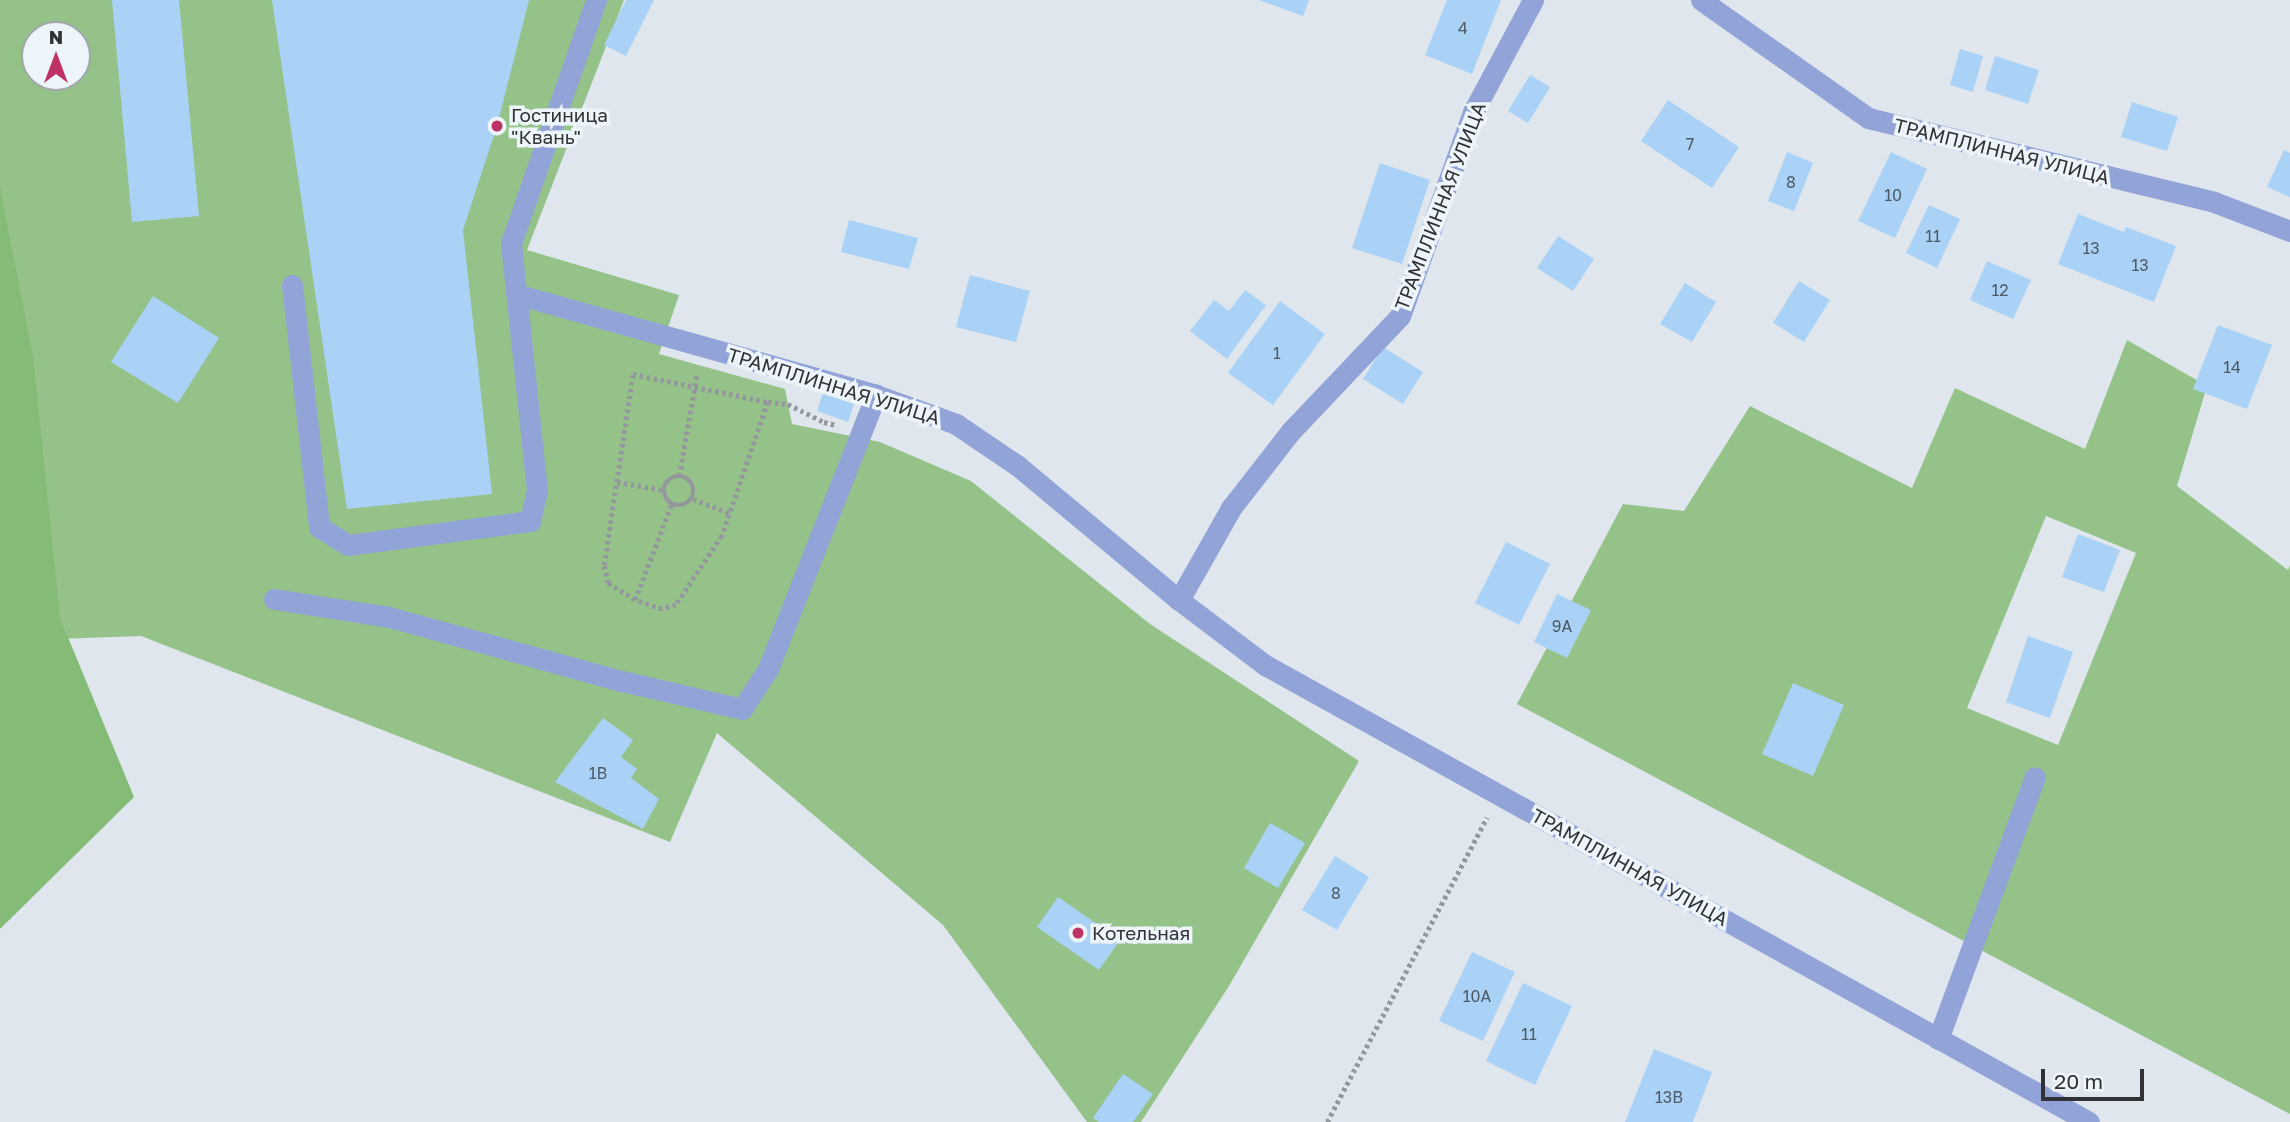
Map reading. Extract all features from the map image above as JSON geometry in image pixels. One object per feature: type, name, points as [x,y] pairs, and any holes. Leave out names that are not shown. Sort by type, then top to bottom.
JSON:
[{"type":"street","points":[[292,285],[319,527],[348,545],[530,522],[537,491],[519,295],[511,243],[596,0]]},
{"type":"street","name":"ТРАМПЛИННАЯ УЛИЦА","points":[[1179,600],[1231,508],[1292,431],[1400,316],[1473,113],[1533,0]]},
{"type":"street","name":"ТРАМПЛИННАЯ УЛИЦА","points":[[1701,0],[1868,118],[2214,202],[2290,231]]},
{"type":"street","name":"ТРАМПЛИННАЯ УЛИЦА","points":[[519,295],[876,395],[956,424],[998,452],[1179,600],[1265,664],[2089,1122]]},
{"type":"street","points":[[274,598],[389,617],[622,681],[742,709],[768,669],[876,395]]},
{"type":"street","points":[[1938,1039],[2035,777]]},
{"type":"path","points":[[768,402],[722,536],[676,605],[662,609],[635,600],[608,583],[604,565],[633,374],[788,404],[824,422],[863,430]]},
{"type":"path","points":[[679,476],[697,374]]},
{"type":"path","points":[[663,490],[668,480],[685,477],[694,486],[693,499]]},
{"type":"path","points":[[617,482],[663,490]]},
{"type":"path","points":[[635,600],[671,505],[663,490]]},
{"type":"path","points":[[693,499],[729,513]]},
{"type":"path","points":[[671,505],[683,506],[693,499]]},
{"type":"path","points":[[1327,1122],[1499,794]]},
{"type":"green space","points":[[0,0],[624,0],[527,250],[679,295],[659,354],[785,389],[792,424],[880,442],[971,481],[1150,624],[1359,761],[1229,986],[1141,1122],[1087,1122],[943,925],[717,733],[670,842],[141,636],[0,641]]},
{"type":"green space","points":[[0,188],[33,356],[60,618],[134,797],[0,929]]},
{"type":"green space","points":[[2127,340],[2207,386],[2177,486],[2288,570],[2290,565],[2290,1114],[1517,704],[1623,504],[1684,511],[1750,406],[1912,488],[1955,388],[2085,449]],"holes":[[[2046,516],[2136,553],[2058,745],[1967,708]]]},
{"type":"building","points":[[112,0],[179,0],[199,216],[132,222]]},
{"type":"building","points":[[272,0],[529,0],[497,126],[463,230],[492,494],[347,509]]},
{"type":"building","points":[[626,0],[654,0],[626,56],[604,45]]},
{"type":"building","points":[[1259,0],[1309,0],[1303,16]]},
{"type":"building","points":[[1447,0],[1501,0],[1472,74],[1425,55]]},
{"type":"building","points":[[1960,49],[1983,56],[1973,92],[1950,85]]},
{"type":"building","points":[[1995,56],[2039,70],[2028,104],[1985,90]]},
{"type":"building","points":[[1530,75],[1550,87],[1528,123],[1508,111]]},
{"type":"building","points":[[1668,100],[1739,147],[1712,188],[1641,141]]},
{"type":"building","points":[[2132,102],[2178,117],[2167,151],[2121,137]]},
{"type":"building","points":[[2284,150],[2290,153],[2290,197],[2267,187]]},
{"type":"building","points":[[1787,152],[1813,163],[1794,211],[1768,201]]},
{"type":"building","points":[[1891,152],[1927,169],[1895,238],[1858,221]]},
{"type":"building","points":[[1380,163],[1430,180],[1402,264],[1352,248]]},
{"type":"building","points":[[1929,205],[1960,219],[1937,268],[1906,253]]},
{"type":"building","points":[[2078,214],[2124,232],[2126,227],[2176,246],[2154,302],[2058,264]]},
{"type":"building","points":[[849,220],[918,238],[909,269],[841,252]]},
{"type":"building","points":[[1558,236],[1594,259],[1573,291],[1537,268]]},
{"type":"building","points":[[1987,261],[2031,280],[2013,319],[1970,300]]},
{"type":"building","points":[[970,275],[1030,291],[1016,342],[956,327]]},
{"type":"building","points":[[1799,281],[1830,300],[1804,342],[1773,323]]},
{"type":"building","points":[[1685,283],[1716,302],[1692,342],[1660,324]]},
{"type":"building","points":[[1245,290],[1266,305],[1227,359],[1190,331],[1214,300],[1229,311]]},
{"type":"building","points":[[153,296],[219,338],[178,403],[111,362]]},
{"type":"building","points":[[1280,301],[1325,334],[1273,405],[1228,373]]},
{"type":"building","points":[[2218,325],[2272,345],[2247,409],[2193,389]]},
{"type":"building","points":[[1383,347],[1423,372],[1403,404],[1363,379]]},
{"type":"building","points":[[823,393],[854,404],[848,422],[817,411]]},
{"type":"building","points":[[2078,534],[2120,550],[2104,592],[2062,577]]},
{"type":"building","points":[[1506,542],[1550,564],[1519,625],[1475,603]]},
{"type":"building","points":[[1557,594],[1591,610],[1567,658],[1534,642]]},
{"type":"building","points":[[2028,636],[2073,652],[2050,718],[2006,702]]},
{"type":"building","points":[[1793,683],[1844,705],[1813,776],[1762,754]]},
{"type":"building","points":[[603,718],[633,740],[621,757],[637,769],[631,778],[659,799],[643,829],[555,782]]},
{"type":"building","points":[[1270,823],[1305,843],[1278,888],[1244,868]]},
{"type":"building","points":[[1335,856],[1369,877],[1337,930],[1302,910]]},
{"type":"building","name":"Котельная","points":[[1058,897],[1120,940],[1099,970],[1037,927]]},
{"type":"building","points":[[1472,952],[1515,972],[1483,1041],[1439,1021]]},
{"type":"building","points":[[1523,983],[1572,1006],[1535,1085],[1486,1061]]},
{"type":"building","points":[[1654,1049],[1712,1072],[1693,1122],[1625,1122]]},
{"type":"building","points":[[1123,1074],[1153,1094],[1133,1122],[1099,1122],[1093,1118]]},
{"type":"place","name":"Гостиница \"Квань\"","points":[[497,126]]},
{"type":"place","name":"Котельная","points":[[1078,933]]}]
